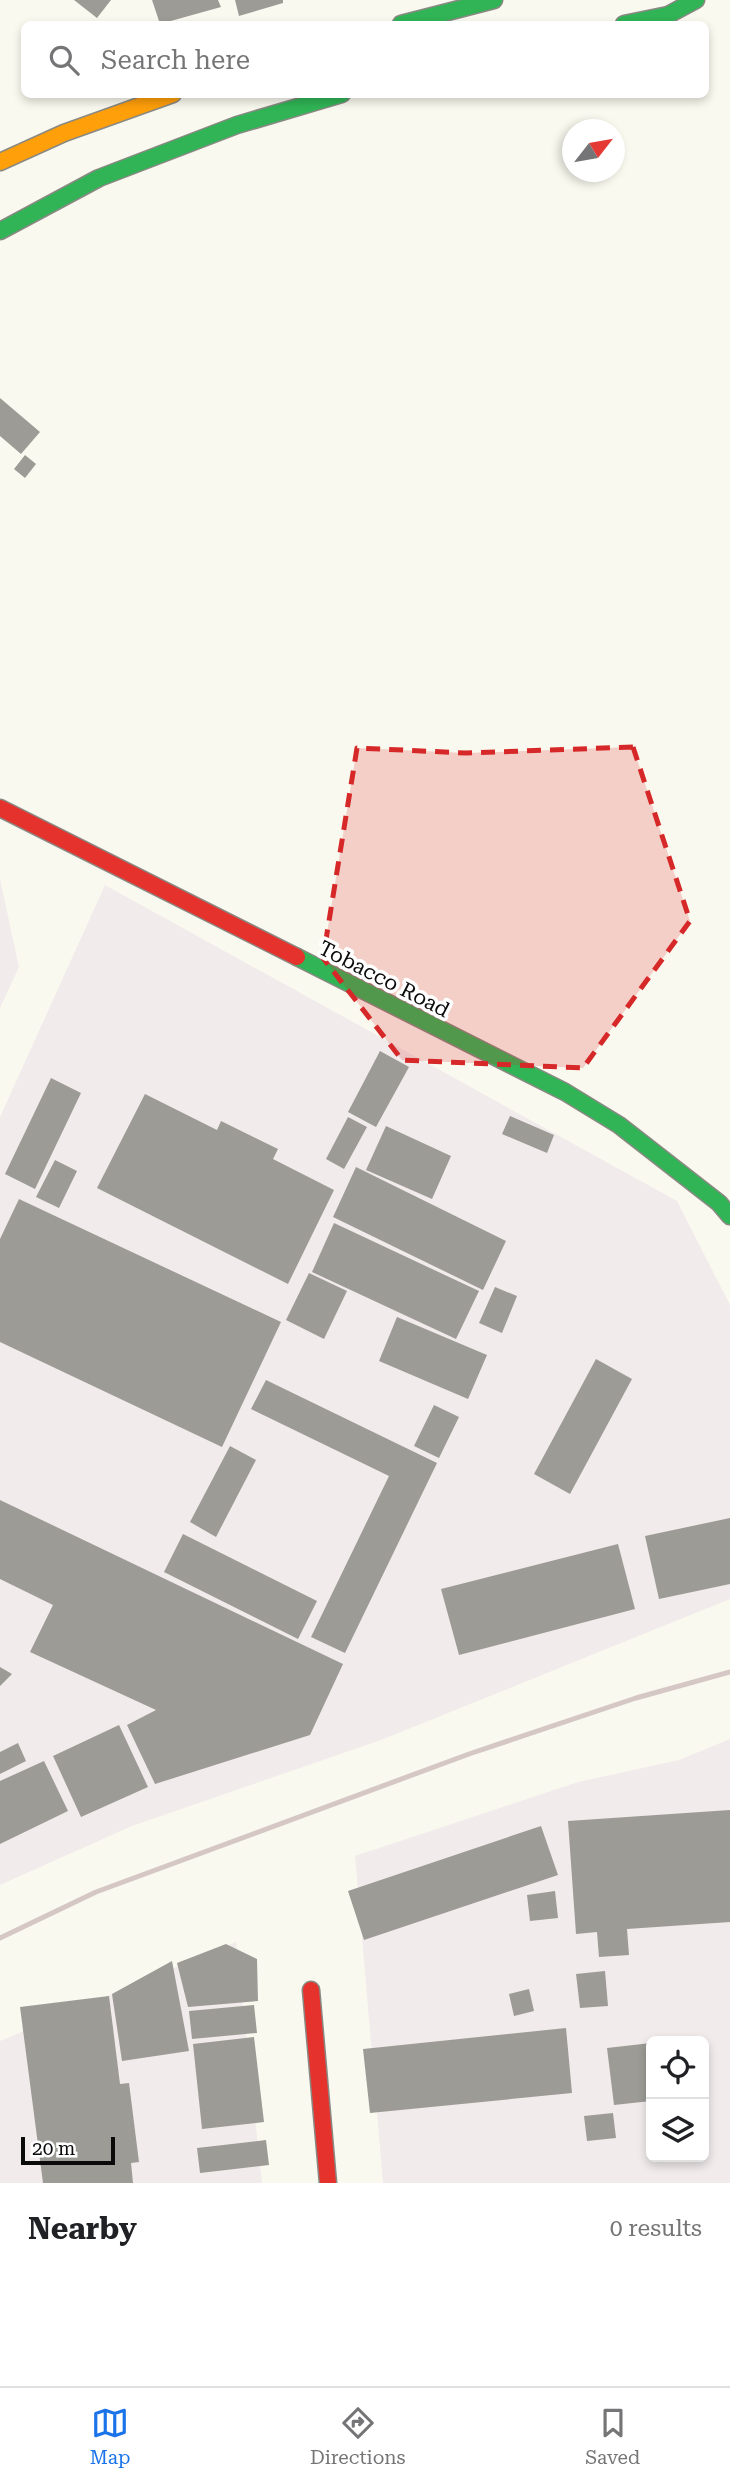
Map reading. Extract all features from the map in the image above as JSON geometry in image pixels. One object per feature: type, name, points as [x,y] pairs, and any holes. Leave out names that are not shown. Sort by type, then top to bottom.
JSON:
[{"type":"street","points":[[413,21],[494,0]]},
{"type":"street","points":[[639,21],[668,15],[696,0]]},
{"type":"street","points":[[0,162],[64,133],[162,98]]},
{"type":"street","points":[[0,230],[99,178],[237,125],[328,98]]},
{"type":"street","name":"Tobacco Road","points":[[0,808],[565,1092],[619,1125],[719,1203],[730,1216]]},
{"type":"street","points":[[311,1990],[328,2183]]},
{"type":"highlighted area","points":[[633,747],[690,921],[583,1068],[402,1060],[323,958],[357,748],[466,753]]},
{"type":"shaded area","points":[[0,879],[19,967],[0,1008]]},
{"type":"shaded area","points":[[105,885],[677,1201],[730,1305],[730,1599],[381,1740],[132,1826],[0,1885],[0,1117]]},
{"type":"shaded area","points":[[730,1739],[730,2183],[383,2183],[355,1856],[578,1782],[679,1760]]},
{"type":"shaded area","points":[[236,1942],[262,2183],[0,2183],[0,2041]]},
{"type":"building","points":[[74,0],[111,0],[97,18]]},
{"type":"building","points":[[152,0],[218,0],[221,7],[171,21],[159,21]]},
{"type":"building","points":[[235,0],[283,0],[283,3],[239,16]]},
{"type":"building","points":[[0,398],[40,432],[21,454],[0,436]]},
{"type":"building","points":[[25,455],[36,464],[25,478],[14,469]]},
{"type":"building","points":[[380,1051],[409,1067],[376,1127],[348,1112]]},
{"type":"building","points":[[51,1078],[81,1093],[35,1189],[5,1174]]},
{"type":"building","points":[[145,1094],[217,1130],[221,1121],[278,1149],[273,1159],[334,1190],[288,1284],[97,1188]]},
{"type":"building","points":[[510,1116],[554,1135],[547,1153],[502,1134]]},
{"type":"building","points":[[348,1117],[367,1127],[344,1169],[326,1159]]},
{"type":"building","points":[[386,1126],[451,1156],[432,1199],[366,1170]]},
{"type":"building","points":[[55,1160],[77,1171],[59,1208],[36,1197]]},
{"type":"building","points":[[356,1167],[506,1241],[483,1290],[333,1217]]},
{"type":"building","points":[[19,1199],[281,1322],[222,1447],[0,1342],[0,1239]]},
{"type":"building","points":[[334,1223],[479,1291],[456,1339],[312,1272]]},
{"type":"building","points":[[309,1273],[347,1291],[324,1339],[286,1320]]},
{"type":"building","points":[[495,1287],[517,1296],[502,1333],[479,1323]]},
{"type":"building","points":[[397,1317],[487,1355],[468,1399],[379,1361]]},
{"type":"building","points":[[596,1359],[632,1379],[570,1494],[534,1474]]},
{"type":"building","points":[[266,1380],[437,1463],[345,1653],[311,1637],[389,1476],[251,1409]]},
{"type":"building","points":[[434,1405],[459,1417],[439,1458],[414,1446]]},
{"type":"building","points":[[230,1446],[256,1460],[216,1537],[190,1522]]},
{"type":"building","points":[[0,1500],[343,1664],[310,1735],[155,1784],[127,1725],[156,1710],[30,1652],[53,1605],[0,1579]]},
{"type":"building","points":[[730,1518],[730,1584],[659,1599],[645,1536]]},
{"type":"building","points":[[183,1534],[317,1601],[298,1639],[164,1572]]},
{"type":"building","points":[[618,1544],[635,1609],[459,1655],[441,1589]]},
{"type":"building","points":[[0,1667],[12,1674],[0,1686]]},
{"type":"building","points":[[119,1725],[148,1787],[81,1817],[53,1756]]},
{"type":"building","points":[[18,1743],[26,1761],[0,1774],[0,1752]]},
{"type":"building","points":[[44,1761],[68,1811],[0,1844],[0,1781]]},
{"type":"building","points":[[730,1810],[730,1922],[627,1929],[629,1955],[599,1957],[597,1932],[576,1934],[568,1821]]},
{"type":"building","points":[[541,1826],[558,1875],[364,1940],[348,1891]]},
{"type":"building","points":[[555,1891],[558,1918],[530,1921],[527,1895]]},
{"type":"building","points":[[226,1944],[257,1959],[258,2001],[188,2007],[177,1963]]},
{"type":"building","points":[[172,1961],[189,2051],[122,2061],[112,1994]]},
{"type":"building","points":[[605,1971],[608,2006],[580,2008],[576,1974]]},
{"type":"building","points":[[529,1989],[534,2011],[514,2016],[509,1994]]},
{"type":"building","points":[[109,1996],[120,2084],[129,2083],[139,2162],[131,2163],[133,2183],[43,2183],[20,2007]]},
{"type":"building","points":[[254,2005],[257,2033],[192,2039],[189,2011]]},
{"type":"building","points":[[566,2028],[572,2093],[370,2113],[363,2049]]},
{"type":"building","points":[[254,2037],[264,2122],[202,2129],[193,2044]]},
{"type":"building","points":[[646,2044],[646,2102],[614,2105],[607,2048]]},
{"type":"building","points":[[613,2113],[616,2138],[587,2141],[584,2116]]},
{"type":"building","points":[[266,2140],[269,2165],[200,2173],[197,2148]]},
{"type":"railway","points":[[0,1938],[96,1892],[469,1754],[636,1698],[730,1672]]},
{"type":"traffic: fast","points":[[413,21],[494,0]]},
{"type":"traffic: fast","points":[[639,21],[668,15],[696,0]]},
{"type":"traffic: fast","points":[[0,231],[99,178],[237,125],[328,98]]},
{"type":"traffic: fast","points":[[297,957],[565,1092],[619,1125],[719,1203],[730,1216]]},
{"type":"traffic: slow","points":[[0,162],[64,133],[162,98]]},
{"type":"traffic: jam","points":[[0,808],[297,957]]},
{"type":"traffic: jam","points":[[311,1990],[328,2183]]}]
